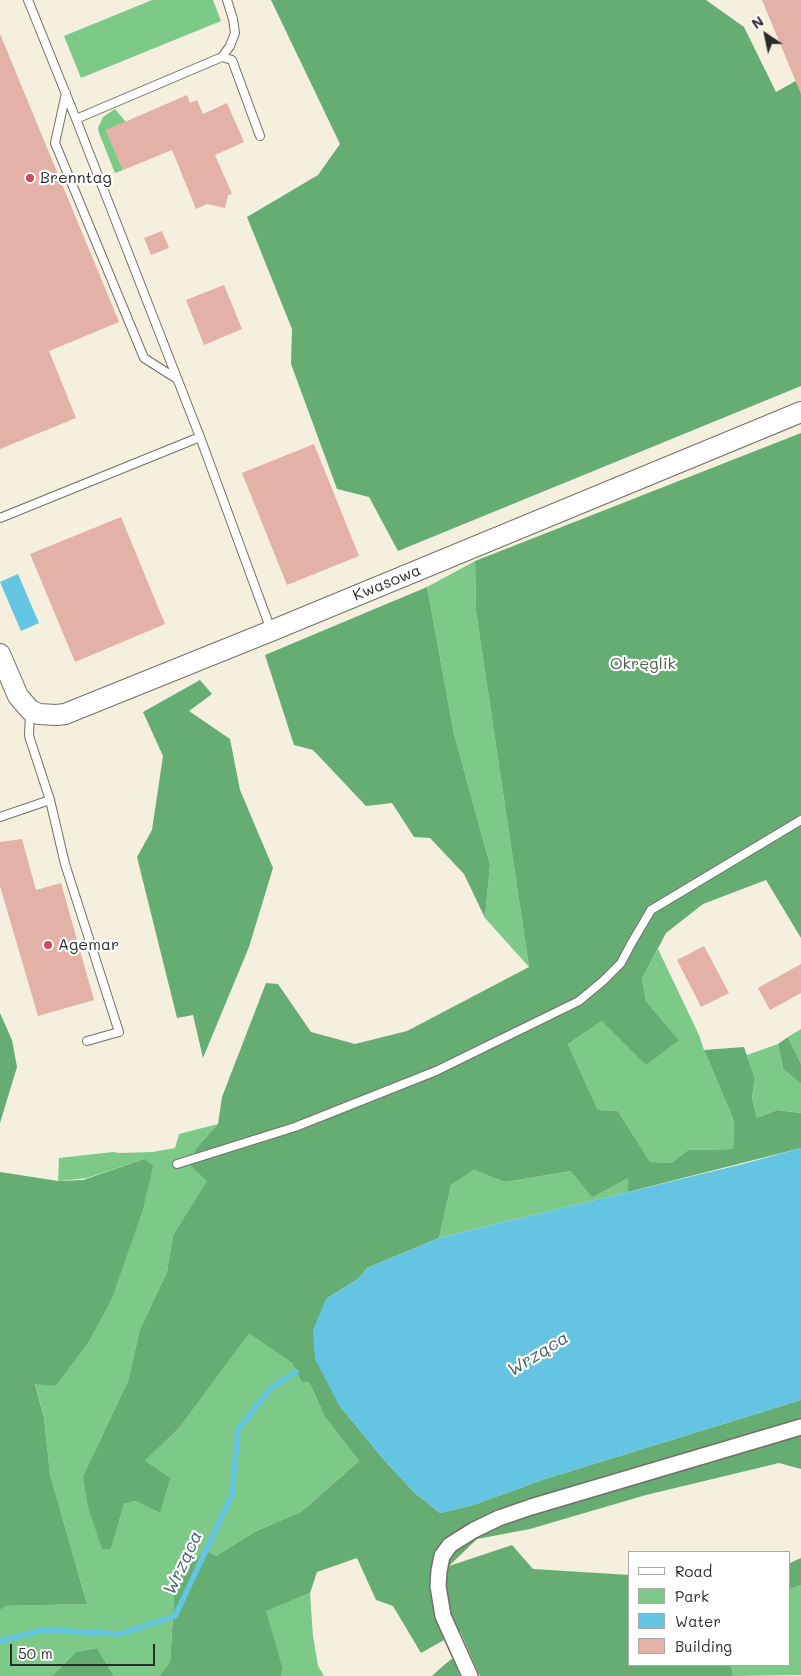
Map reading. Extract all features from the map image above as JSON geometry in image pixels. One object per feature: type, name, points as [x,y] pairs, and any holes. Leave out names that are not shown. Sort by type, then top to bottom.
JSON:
[{"type":"street","name":"Kwasowa","points":[[30,710],[39,714],[56,715],[76,710],[801,412]]},
{"type":"street","points":[[0,654],[18,696],[30,710]]},
{"type":"street","points":[[470,1676],[443,1616],[438,1586],[442,1556],[450,1545],[482,1526],[531,1507],[801,1427]]},
{"type":"lane","points":[[28,0],[200,438],[271,631]]},
{"type":"lane","points":[[76,119],[222,57],[230,46],[234,33],[233,19],[227,0]]},
{"type":"lane","points":[[222,57],[232,60],[260,136]]},
{"type":"lane","points":[[66,93],[55,142],[144,358],[177,379]]},
{"type":"lane","points":[[0,518],[200,438]]},
{"type":"lane","points":[[30,710],[29,736],[50,800],[65,864],[119,1032],[87,1041]]},
{"type":"lane","points":[[0,817],[50,800]]},
{"type":"lane","points":[[177,1164],[295,1127],[427,1074],[579,1001],[604,981],[621,963],[651,910],[801,820]]},
{"type":"green space","points":[[152,0],[213,0],[221,21],[81,78],[64,36]]},
{"type":"green space","points":[[271,0],[706,0],[744,27],[776,92],[801,78],[801,386],[398,551],[369,497],[337,489],[291,364],[292,329],[247,217],[318,175],[340,144]]},
{"type":"green space","points":[[115,109],[126,122],[106,130],[123,170],[115,173],[98,128],[103,117]]},
{"type":"green space","name":"Okręglik","points":[[801,433],[801,938],[766,880],[703,904],[666,933],[642,979],[646,1001],[679,1040],[646,1065],[602,1021],[568,1044],[598,1110],[618,1111],[650,1162],[671,1163],[688,1150],[733,1149],[734,1121],[704,1050],[744,1047],[755,1078],[752,1098],[757,1118],[777,1110],[801,1113],[801,1148],[628,1192],[628,1178],[592,1197],[571,1171],[505,1182],[474,1170],[451,1185],[439,1238],[367,1268],[358,1279],[326,1299],[339,1405],[385,1461],[415,1493],[440,1513],[473,1505],[545,1479],[801,1400],[801,1469],[779,1463],[646,1495],[530,1529],[477,1539],[449,1566],[512,1545],[533,1569],[628,1575],[628,1666],[731,1666],[733,1676],[480,1676],[460,1631],[421,1653],[393,1606],[376,1600],[357,1558],[317,1572],[310,1593],[266,1611],[283,1669],[281,1676],[159,1676],[170,1662],[174,1600],[172,1580],[206,1551],[216,1556],[256,1531],[301,1512],[359,1461],[325,1417],[309,1382],[302,1383],[292,1363],[249,1333],[180,1427],[145,1461],[170,1478],[160,1513],[135,1501],[124,1504],[111,1549],[102,1549],[88,1507],[83,1476],[128,1381],[140,1329],[167,1272],[173,1235],[207,1181],[191,1166],[197,1147],[218,1124],[222,1097],[266,983],[278,984],[311,1032],[355,1044],[407,1031],[529,967],[476,611],[475,561]]},
{"type":"green space","points":[[475,561],[476,611],[529,967],[485,918],[490,865],[454,734],[427,587]]},
{"type":"green space","points":[[427,587],[454,734],[490,865],[485,918],[464,874],[430,838],[414,837],[392,803],[366,806],[313,750],[294,745],[265,655]]},
{"type":"green space","points":[[200,680],[212,694],[189,711],[230,739],[240,790],[273,868],[249,947],[203,1058],[193,1015],[177,1018],[137,857],[152,830],[163,756],[143,712]]},
{"type":"green space","points":[[658,949],[699,1035],[734,1121],[733,1149],[688,1150],[671,1163],[650,1162],[618,1111],[598,1110],[568,1044],[602,1021],[679,1040],[646,1001],[642,979]]},
{"type":"green space","points":[[0,1013],[12,1040],[17,1067],[0,1123]]},
{"type":"green space","points":[[801,1029],[801,1064],[788,1037]]},
{"type":"green space","points":[[788,1037],[801,1064],[801,1084],[783,1069],[778,1044]]},
{"type":"green space","points":[[778,1044],[783,1069],[801,1084],[801,1113],[777,1110],[757,1118],[752,1098],[755,1078],[747,1055]]},
{"type":"green space","points":[[218,1124],[197,1147],[208,1180],[173,1235],[167,1272],[140,1329],[128,1381],[83,1476],[111,1549],[124,1504],[135,1501],[160,1513],[145,1461],[180,1427],[249,1332],[292,1363],[302,1383],[309,1382],[325,1417],[359,1461],[301,1512],[256,1531],[172,1580],[174,1600],[170,1662],[159,1676],[114,1676],[97,1648],[76,1652],[52,1676],[0,1676],[0,1610],[5,1606],[87,1604],[50,1474],[44,1418],[35,1383],[56,1386],[89,1342],[111,1301],[144,1159],[87,1178],[58,1181],[59,1158],[113,1152],[153,1152],[175,1148],[179,1134]]},
{"type":"green space","points":[[144,1159],[153,1166],[143,1209],[111,1301],[89,1342],[56,1386],[35,1384],[44,1418],[50,1474],[87,1604],[6,1606],[0,1610],[0,1172],[58,1181],[83,1180]]},
{"type":"green space","points":[[474,1170],[505,1182],[571,1171],[628,1178],[628,1192],[439,1238],[451,1185]]},
{"type":"green space","points":[[801,1558],[801,1585],[791,1589],[791,1563]]},
{"type":"green space","points":[[801,1585],[801,1675],[733,1676],[731,1666],[791,1666],[791,1589]]},
{"type":"green space","points":[[310,1593],[313,1636],[318,1666],[324,1676],[281,1676],[283,1669],[265,1611]]},
{"type":"green space","points":[[97,1648],[114,1676],[52,1676],[76,1652]]},
{"type":"green space","points":[[453,1658],[460,1676],[432,1676],[444,1665]]},
{"type":"water","points":[[18,574],[39,623],[21,631],[0,582]]},
{"type":"water","points":[[801,1148],[801,1400],[545,1479],[473,1505],[440,1513],[415,1493],[385,1461],[339,1405],[315,1359],[313,1330],[326,1299],[358,1279],[367,1268],[439,1238],[743,1164]]},
{"type":"building","points":[[762,0],[801,0],[801,94]]},
{"type":"building","name":"Brenntag","points":[[0,34],[119,322],[49,351],[76,418],[0,449]]},
{"type":"building","points":[[187,95],[190,103],[197,100],[203,114],[227,103],[244,142],[215,155],[232,194],[228,195],[225,208],[207,204],[196,209],[172,150],[123,170],[106,130]]},
{"type":"building","points":[[162,231],[169,248],[151,255],[144,238]]},
{"type":"building","points":[[224,285],[242,329],[204,345],[186,300]]},
{"type":"building","points":[[314,444],[359,556],[287,585],[242,473]]},
{"type":"building","points":[[121,517],[165,624],[75,662],[30,554]]},
{"type":"building","name":"Agemar","points":[[22,839],[36,890],[61,883],[94,1000],[38,1016],[0,886],[0,842]]},
{"type":"building","points":[[704,946],[729,993],[701,1007],[677,960]]},
{"type":"building","points":[[801,964],[801,993],[770,1010],[758,988]]},
{"type":"waterway","name":"Wrząca","points":[[0,1641],[43,1630],[120,1634],[175,1616],[232,1495],[238,1429],[272,1387],[296,1372]]},
{"type":"place","name":"Brenntag","points":[[30,178]]},
{"type":"place","name":"Agemar","points":[[48,945]]}]
